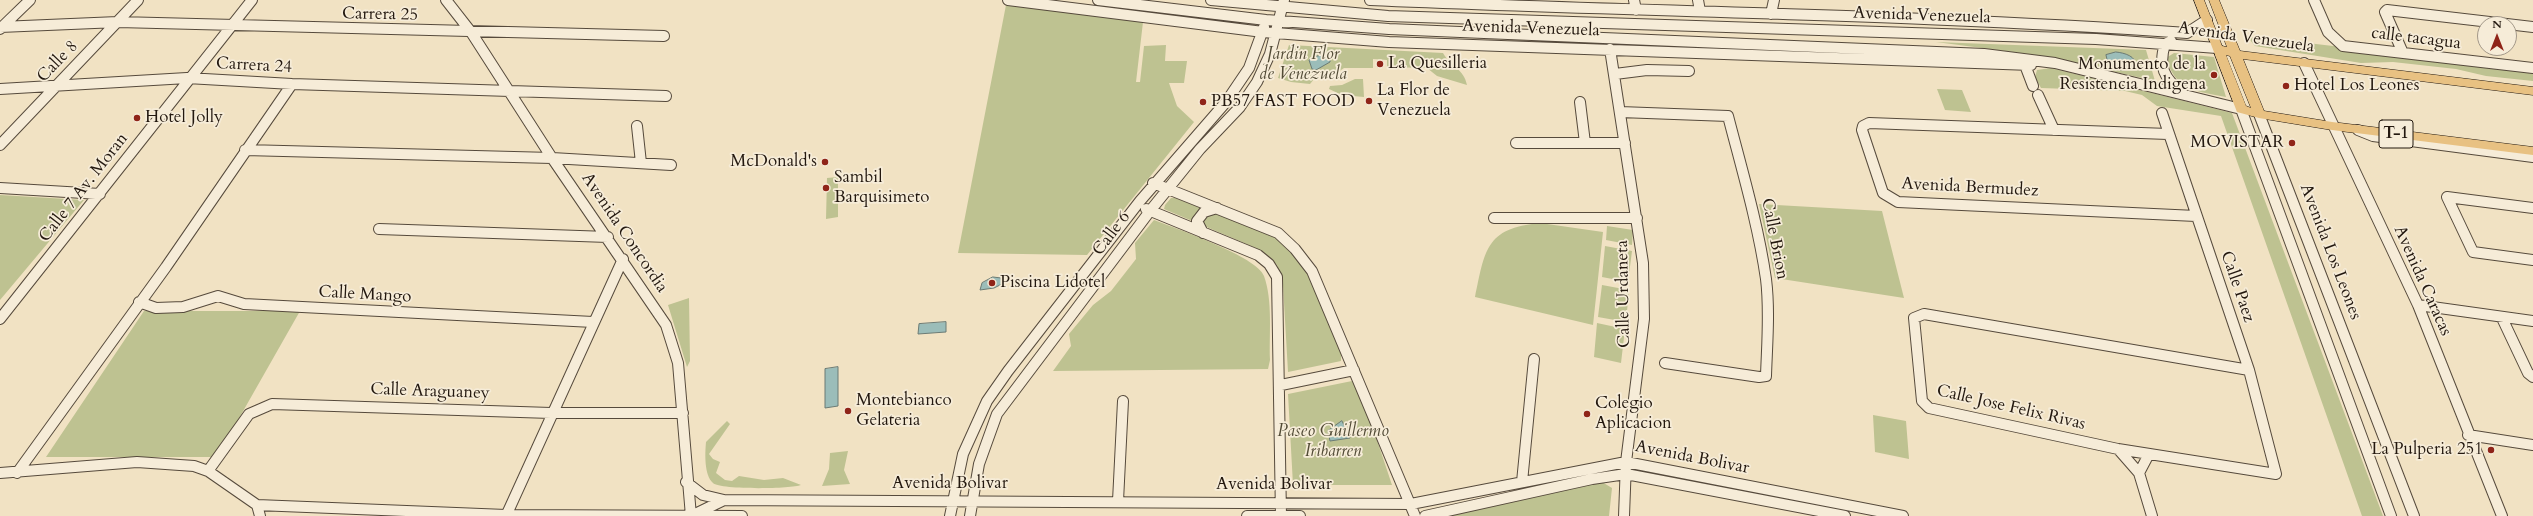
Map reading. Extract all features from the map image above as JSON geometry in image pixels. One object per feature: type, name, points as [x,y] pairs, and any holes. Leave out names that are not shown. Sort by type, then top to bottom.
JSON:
[{"type":"main road","name":"Avenida Los Leones","points":[[2200,0],[2241,109]]},
{"type":"main road","name":"Avenida Los Leones","points":[[2214,0],[2259,114]]},
{"type":"main road","name":"Avenida Venezuela","points":[[2217,48],[2236,54],[2533,91]]},
{"type":"main road","points":[[2353,69],[2375,79],[2533,99]]},
{"type":"main road","name":"Avenida Venezuela","points":[[2241,109],[2259,114],[2332,126],[2533,151]]},
{"type":"street","points":[[1,28],[30,0]]},
{"type":"street","name":"Calle 8","points":[[0,145],[138,0]]},
{"type":"street","name":"Calle 7 Av. Moran","points":[[0,319],[100,194],[187,78],[252,0]]},
{"type":"street","name":"Avenida Concordia","points":[[446,0],[471,32],[552,158],[608,237],[666,326],[678,362],[683,413],[686,482],[691,516]]},
{"type":"street","name":"Avenida Venezuela","points":[[1008,0],[1263,32],[1389,42],[2047,66],[2055,63]]},
{"type":"street","points":[[1027,0],[1047,5]]},
{"type":"street","name":"Avenida Venezuela","points":[[1098,0],[1266,20],[1389,29],[1925,50],[1984,54],[2055,63],[2241,109]]},
{"type":"street","name":"Avenida Venezuela","points":[[1211,0],[1283,4],[1388,16],[2096,39],[2217,48]]},
{"type":"street","name":"Avenida Venezuela","points":[[1370,0],[1605,10],[1700,11],[1986,21],[2187,33],[2207,20]]},
{"type":"street","points":[[1604,0],[1605,10]]},
{"type":"street","points":[[1634,0],[1636,10]]},
{"type":"street","points":[[1698,0],[1700,11]]},
{"type":"street","points":[[1771,14],[1774,0]]},
{"type":"street","name":"calle tacagua","points":[[2314,0],[2330,36],[2334,42],[2343,46],[2533,68]]},
{"type":"street","points":[[950,516],[952,502],[969,435],[991,394],[1136,205],[1229,100],[1244,80],[1263,32],[1269,3]]},
{"type":"street","name":"Calle 6","points":[[970,516],[971,501],[986,435],[997,414],[1032,365],[1150,211],[1200,149],[1240,107],[1257,82],[1277,33],[1283,4]]},
{"type":"street","points":[[2403,53],[2385,12],[2386,10],[2533,27]]},
{"type":"street","points":[[1986,21],[2096,39]]},
{"type":"street","name":"Carrera 25","points":[[1,28],[118,22],[664,36]]},
{"type":"street","points":[[2185,95],[2172,86],[2162,71],[2160,58],[2165,44],[2187,33]]},
{"type":"street","name":"Calle Urdaneta","points":[[1610,49],[1643,263],[1644,319],[1626,468],[1624,516]]},
{"type":"street","name":"Avenida Caracas","points":[[2304,63],[2332,126],[2418,305],[2468,435],[2502,516]]},
{"type":"street","points":[[2024,65],[2033,86]]},
{"type":"street","points":[[1615,74],[1647,70],[1689,71]]},
{"type":"street","name":"Carrera 24","points":[[0,89],[187,78],[292,84],[507,89],[666,96]]},
{"type":"street","points":[[17,472],[139,302],[292,84]]},
{"type":"street","points":[[2038,95],[2054,130]]},
{"type":"street","points":[[1580,102],[1586,143]]},
{"type":"street","name":"Avenida Los Leones","points":[[2241,109],[2391,516]]},
{"type":"street","name":"Calle Brion","points":[[1620,112],[1728,116],[1760,242],[1768,298],[1766,376],[1759,378],[1664,363]]},
{"type":"street","name":"Calle Paez","points":[[2162,113],[2249,370],[2276,474]]},
{"type":"street","name":"Avenida Los Leones","points":[[2259,114],[2414,516]]},
{"type":"street","name":"Avenida Bermudez","points":[[2168,134],[1868,123],[1863,126],[1862,130],[1883,193],[1890,199],[1898,202],[2196,216]]},
{"type":"street","points":[[637,126],[641,163]]},
{"type":"street","points":[[2354,129],[2373,136],[2533,157]]},
{"type":"street","points":[[1516,143],[1625,143]]},
{"type":"street","points":[[245,150],[552,158],[671,165]]},
{"type":"street","points":[[1154,183],[1278,233],[1295,249],[1312,271],[1415,516]]},
{"type":"street","points":[[0,188],[100,194]]},
{"type":"street","points":[[2533,208],[2447,197],[2473,252],[2533,260]]},
{"type":"street","points":[[1136,205],[1258,255],[1269,264],[1277,277],[1280,293],[1281,516]]},
{"type":"street","points":[[1203,232],[1197,221],[1199,215],[1217,208]]},
{"type":"street","points":[[1494,218],[1637,218]]},
{"type":"street","points":[[379,229],[608,237]]},
{"type":"street","points":[[506,515],[622,259]]},
{"type":"street","name":"Calle Mango","points":[[139,302],[156,308],[183,307],[218,296],[244,304],[593,322]]},
{"type":"street","points":[[2418,305],[2502,318],[2533,321]]},
{"type":"street","name":"Calle Jose Felix Rivas","points":[[2249,370],[1924,314],[1914,318],[1922,401],[1929,408],[2118,449],[2276,474]]},
{"type":"street","points":[[2502,318],[2528,373],[2533,377]]},
{"type":"street","points":[[1018,359],[1032,365]]},
{"type":"street","points":[[1522,482],[1534,359]]},
{"type":"street","points":[[1281,386],[1354,370]]},
{"type":"street","points":[[1118,501],[1123,400]]},
{"type":"street","name":"Calle Araguaney","points":[[208,471],[249,414],[272,404],[551,413],[683,413]]},
{"type":"street","points":[[2468,435],[2533,445]]},
{"type":"street","points":[[2118,449],[2139,473],[2152,516]]},
{"type":"street","points":[[2139,473],[2148,454]]},
{"type":"street","points":[[0,473],[138,462],[187,465],[208,471],[259,510],[506,515],[742,516]]},
{"type":"street","name":"Avenida Bolivar","points":[[1425,516],[1592,479],[1626,468],[1845,516]]},
{"type":"street","name":"Avenida Bolivar","points":[[691,516],[724,500],[952,502],[1280,501],[1411,504],[1522,482],[1626,468],[1902,516]]},
{"type":"street","points":[[686,482],[696,492],[706,498],[724,500]]},
{"type":"street","name":"Avenida Bolivar","points":[[1247,516],[1300,516]]},
{"type":"green space","points":[[1006,5],[1143,22],[1136,82],[1140,82],[1144,46],[1166,45],[1165,61],[1187,61],[1184,83],[1169,83],[1177,106],[1194,122],[1087,255],[958,253]]},
{"type":"green space","points":[[2255,37],[2533,69],[2533,81],[2486,76],[2456,69],[2393,62],[2361,63],[2255,46],[2250,38]]},
{"type":"green space","points":[[1936,42],[2146,50],[2155,81],[2051,57]]},
{"type":"green space","name":"Jardin Flor de Venezuela","points":[[1289,45],[1443,53],[1463,75],[1467,85],[1437,76],[1427,68],[1387,67],[1387,60],[1373,59],[1373,68],[1344,68],[1329,78],[1319,73],[1310,84],[1291,82],[1278,78]]},
{"type":"green space","points":[[2174,53],[2214,57],[2226,97],[2196,91],[2181,83],[2170,69],[2166,58]]},
{"type":"green space","points":[[2051,68],[2232,113],[2383,516],[2362,516],[2221,116],[2157,106],[2142,95],[2125,91],[2041,88],[2035,77],[2037,70]]},
{"type":"green space","name":"Jardin Flor de Venezuela","points":[[1355,79],[1363,79],[1364,97],[1342,95],[1329,89],[1330,86],[1342,85]]},
{"type":"green space","points":[[1937,89],[1962,90],[1971,112],[1945,110]]},
{"type":"green space","points":[[838,177],[838,217],[826,219],[827,178]]},
{"type":"green space","points":[[0,195],[84,200],[0,300]]},
{"type":"green space","points":[[1171,198],[1175,198],[1280,238],[1301,262],[1309,276],[1341,352],[1341,361],[1288,372],[1283,285],[1277,265],[1256,248],[1164,209],[1165,205]]},
{"type":"green space","points":[[1759,204],[1882,211],[1904,298],[1775,278]]},
{"type":"green space","points":[[1154,220],[1215,244],[1247,260],[1258,268],[1264,276],[1269,296],[1270,360],[1268,369],[1053,371],[1071,346],[1069,334],[1093,305],[1111,291],[1136,259],[1135,243]]},
{"type":"green space","points":[[1540,223],[1603,232],[1593,325],[1475,297],[1485,255],[1498,236],[1508,230]]},
{"type":"green space","points":[[1607,226],[1633,230],[1632,245],[1606,240]]},
{"type":"green space","points":[[1605,246],[1632,251],[1628,282],[1602,277]]},
{"type":"green space","points":[[1602,285],[1629,290],[1626,322],[1598,317]]},
{"type":"green space","points":[[689,298],[690,361],[687,367],[668,305]]},
{"type":"green space","points":[[144,311],[300,311],[217,457],[46,457]]},
{"type":"green space","points":[[1597,323],[1625,329],[1621,363],[1594,357]]},
{"type":"green space","name":"Paseo Guillermo Iribarren","points":[[1357,380],[1392,485],[1293,485],[1288,394]]},
{"type":"green space","points":[[1873,415],[1906,421],[1909,459],[1875,452]]},
{"type":"green space","points":[[727,421],[730,424],[709,454],[713,459],[720,462],[716,473],[725,480],[732,481],[739,476],[764,480],[783,478],[801,485],[741,488],[728,487],[713,483],[708,475],[705,458],[706,442]]},
{"type":"green space","points":[[848,451],[844,470],[850,484],[822,486],[829,469],[830,453]]},
{"type":"green space","points":[[1602,482],[1612,488],[1609,516],[1450,516]]},
{"type":"water","points":[[2116,52],[2132,57],[2136,63],[2135,69],[2121,70],[2108,64],[2106,55]]},
{"type":"water","points":[[1324,55],[1330,58],[1330,62],[1316,70],[1312,69],[1309,60],[1313,57]]},
{"type":"water","name":"Piscina Lidotel","points":[[993,277],[1001,278],[1002,284],[994,288],[980,290],[982,283]]},
{"type":"water","points":[[946,322],[946,332],[918,334],[919,324]]},
{"type":"water","points":[[838,367],[838,406],[825,408],[825,369]]},
{"type":"water","points":[[1342,421],[1350,438],[1330,441],[1328,431]]},
{"type":"place","name":"La Quesilleria","points":[[1380,64]]},
{"type":"place","name":"Monumento de la Resistencia Indigena","points":[[2214,75]]},
{"type":"place","name":"Hotel Los Leones","points":[[2286,86]]},
{"type":"place","name":"La Flor de Venezuela","points":[[1369,101]]},
{"type":"place","name":"PB57 FAST FOOD","points":[[1203,102]]},
{"type":"place","name":"Hotel Jolly","points":[[137,118]]},
{"type":"place","name":"MOVISTAR","points":[[2292,143]]},
{"type":"place","name":"McDonald's","points":[[825,162]]},
{"type":"place","name":"Sambil Barquisimeto","points":[[826,188]]},
{"type":"place","name":"Piscina Lidotel","points":[[992,283]]},
{"type":"place","name":"Montebianco Gelateria","points":[[848,411]]},
{"type":"place","name":"Colegio Aplicacion","points":[[1587,414]]},
{"type":"place","name":"La Pulperia 251","points":[[2491,450]]}]
